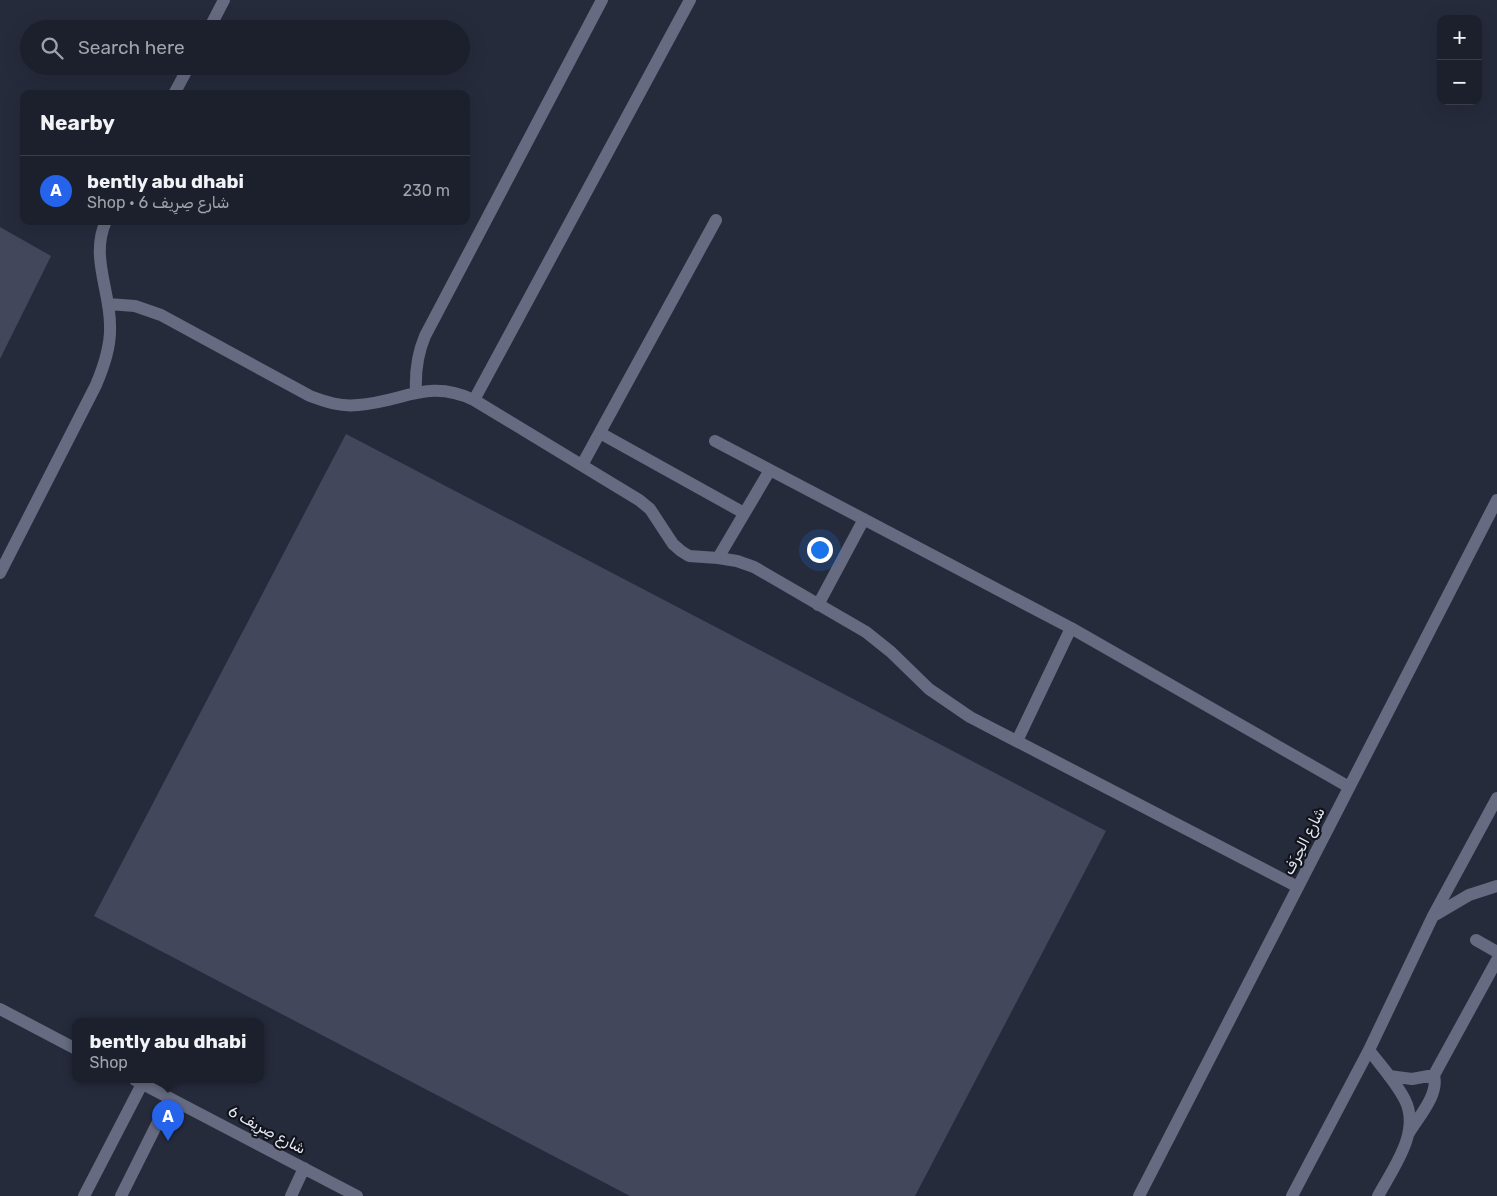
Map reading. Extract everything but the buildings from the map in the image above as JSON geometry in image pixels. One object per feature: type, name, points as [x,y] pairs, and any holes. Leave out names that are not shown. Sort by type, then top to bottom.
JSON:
[{"type":"street","points":[[214,20],[224,0]]},
{"type":"street","points":[[416,392],[415,376],[417,362],[425,336],[602,0]]},
{"type":"street","points":[[474,400],[690,0]]},
{"type":"street","points":[[176,90],[184,75]]},
{"type":"street","points":[[582,465],[716,220]]},
{"type":"street","points":[[0,573],[104,366],[109,346],[110,324],[100,257],[100,241],[105,225]]},
{"type":"street","points":[[108,304],[135,306],[161,315],[310,396],[325,402],[341,405],[358,405],[431,390],[446,390],[474,400],[639,500],[650,510],[680,552],[689,556],[737,561],[754,567],[866,632],[891,652],[929,689],[970,717],[1298,887]]},
{"type":"street","points":[[600,433],[744,514]]},
{"type":"street","points":[[714,442],[1071,628],[1349,787]]},
{"type":"street","points":[[718,558],[770,470]]},
{"type":"street","name":"شارع الحِرَف","points":[[1139,1196],[1497,500]]},
{"type":"street","points":[[818,605],[864,519]]},
{"type":"street","points":[[1016,741],[1071,628]]},
{"type":"street","points":[[1292,1196],[1369,1050],[1433,916],[1497,798]]},
{"type":"street","points":[[1433,916],[1469,895],[1497,886]]},
{"type":"street","points":[[1476,940],[1497,952]]},
{"type":"street","points":[[1378,1196],[1404,1148],[1409,1133],[1433,1094],[1436,1084],[1434,1075],[1497,960]]},
{"type":"street","points":[[0,1009],[72,1047]]},
{"type":"street","points":[[1369,1050],[1398,1088],[1406,1102],[1410,1117],[1409,1133]]},
{"type":"street","points":[[1389,1076],[1412,1079],[1434,1075]]},
{"type":"street","points":[[84,1196],[138,1083]]},
{"type":"street","name":"شارع صِرِيف 6","points":[[140,1083],[357,1196]]},
{"type":"street","points":[[121,1196],[170,1098]]},
{"type":"street","points":[[290,1196],[304,1168]]},
{"type":"place","name":"bently abu dhabi","points":[[168,1141]]}]
